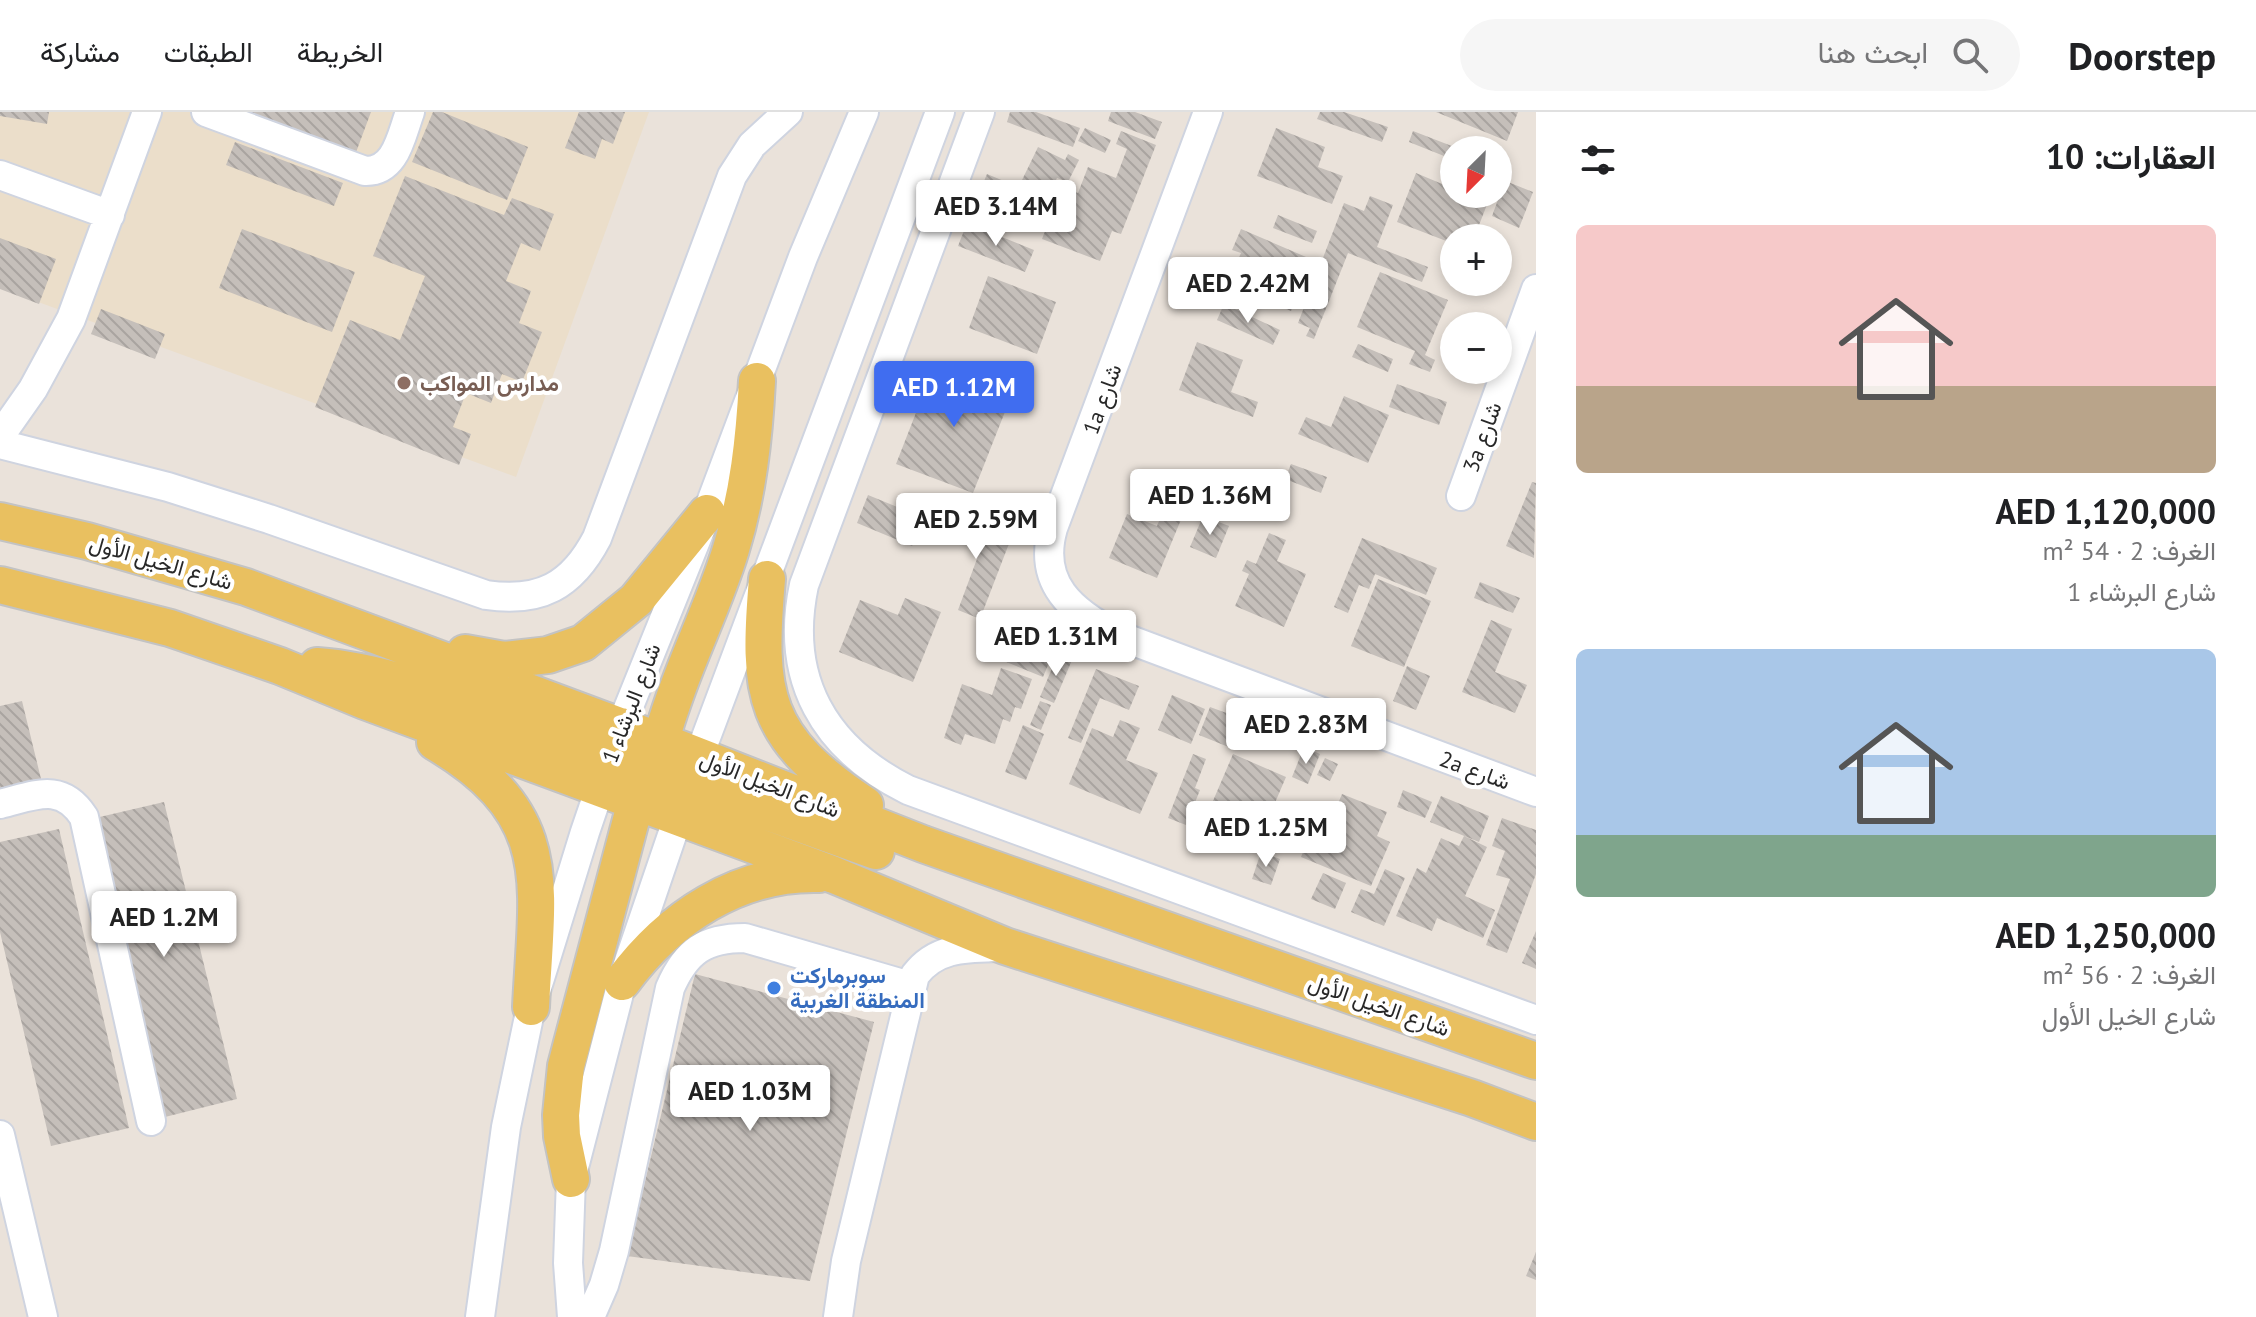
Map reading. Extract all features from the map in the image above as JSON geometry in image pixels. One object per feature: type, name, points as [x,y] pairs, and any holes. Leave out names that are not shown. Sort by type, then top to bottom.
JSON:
[{"type":"main road","points":[[571,1179],[561,1115],[566,1066],[649,771],[731,549],[750,466],[757,381]]},
{"type":"main road","points":[[401,643],[504,660],[548,655],[583,643],[636,600],[707,513]]},
{"type":"main road","name":"شارع الخيل الأول","points":[[0,521],[167,563],[246,587],[401,643],[649,771],[834,875],[1005,946],[1472,1098],[1536,1122]]},
{"type":"main road","points":[[767,579],[763,665],[776,719],[805,760],[829,782],[923,844]]},
{"type":"main road","name":"شارع الخيل الأول","points":[[0,585],[170,628],[280,666],[365,701],[649,771],[923,844],[1536,1061]]},
{"type":"main road","points":[[280,666],[329,667],[378,676],[943,874],[970,879],[1025,881]]},
{"type":"main road","points":[[365,701],[467,761],[507,801],[521,825],[532,854],[537,884],[531,1007]]},
{"type":"main road","points":[[622,982],[662,935],[716,898],[785,875],[834,875]]},
{"type":"street","points":[[0,436],[33,389],[71,319],[147,112]]},
{"type":"street","points":[[206,112],[365,171],[382,169],[394,156],[410,112]]},
{"type":"street","points":[[0,444],[168,487],[486,595],[522,597],[556,587],[580,566],[597,538],[732,176],[752,145],[788,112]]},
{"type":"street","name":"شارع البرشاء 1","points":[[572,1317],[568,1263],[571,1179],[622,982],[649,771],[707,513],[803,257],[864,112]]},
{"type":"street","name":"شارع البرشاء 1","points":[[480,1317],[506,1127],[531,1007],[649,771],[767,579],[940,112]]},
{"type":"street","points":[[980,112],[804,585],[798,644],[813,702],[837,738],[879,774],[908,790],[1536,1020]]},
{"type":"street","name":"1a شارع","points":[[1101,627],[1058,590],[1050,565],[1050,539],[1208,112]]},
{"type":"street","points":[[0,175],[110,215]]},
{"type":"street","name":"3a شارع","points":[[1461,496],[1536,289]]},
{"type":"street","points":[[786,528],[820,540]]},
{"type":"street","name":"2a شارع","points":[[1101,627],[1133,642],[1536,792]]},
{"type":"street","points":[[0,804],[42,793],[55,794],[67,798],[84,817],[151,1121]]},
{"type":"street","points":[[590,1317],[614,1251],[670,988],[678,970],[690,955],[716,941],[745,938],[910,986]]},
{"type":"street","points":[[838,1317],[846,1261],[910,986],[922,965],[943,952],[1005,946]]},
{"type":"street","points":[[0,1135],[43,1317]]},
{"type":"shaded area","name":"مدارس المواكب","points":[[0,112],[649,112],[516,477],[0,288]]},
{"type":"building","points":[[0,112],[49,112],[47,124],[0,116]]},
{"type":"building","points":[[245,112],[371,112],[355,155]]},
{"type":"building","points":[[433,112],[442,112],[528,147],[507,200],[412,162]]},
{"type":"building","points":[[579,112],[625,112],[613,144],[602,139],[595,159],[565,148]]},
{"type":"building","points":[[1010,112],[1036,112],[1080,128],[1073,147],[1007,122]]},
{"type":"building","points":[[1111,112],[1135,112],[1162,122],[1155,139],[1108,121]]},
{"type":"building","points":[[1320,112],[1344,112],[1388,127],[1382,142],[1317,119]]},
{"type":"building","points":[[1436,112],[1518,112],[1509,136],[1495,136]]},
{"type":"building","points":[[1085,128],[1111,140],[1105,153],[1078,141]]},
{"type":"building","points":[[1276,128],[1325,147],[1318,167],[1343,176],[1332,204],[1257,176]]},
{"type":"building","points":[[1121,131],[1156,145],[1121,234],[1112,231],[1100,261],[1042,239],[1062,187],[1078,193],[1088,167],[1116,178],[1127,149],[1116,144]]},
{"type":"building","points":[[1413,131],[1440,141],[1440,154],[1409,142]]},
{"type":"building","points":[[235,142],[343,183],[334,206],[226,165]]},
{"type":"building","points":[[1038,147],[1065,160],[1068,154],[1079,160],[1068,182],[1057,178],[1037,220],[1009,207]]},
{"type":"building","points":[[1416,173],[1440,183],[1440,208],[1486,208],[1479,224],[1440,224],[1440,239],[1397,222]]},
{"type":"building","points":[[987,174],[1011,184],[995,222],[971,212]]},
{"type":"building","points":[[405,176],[504,215],[512,198],[554,214],[540,251],[521,243],[506,281],[531,291],[519,323],[542,332],[522,382],[502,374],[491,403],[466,393],[453,427],[471,434],[459,465],[315,407],[350,320],[400,340],[425,276],[373,256]]},
{"type":"building","points":[[1512,184],[1533,192],[1519,228],[1492,216],[1495,208],[1512,208]]},
{"type":"building","points":[[1370,196],[1393,205],[1377,247],[1428,267],[1422,282],[1348,253],[1314,339],[1306,336],[1310,328],[1298,323],[1344,203],[1364,211]]},
{"type":"building","points":[[1278,215],[1317,231],[1312,243],[1273,228]]},
{"type":"building","points":[[967,223],[1034,250],[1025,272],[958,246]]},
{"type":"building","points":[[242,229],[355,272],[332,332],[219,288]]},
{"type":"building","points":[[1241,229],[1313,260],[1291,311],[1227,284],[1241,253],[1232,250]]},
{"type":"building","points":[[0,238],[56,259],[39,304],[0,289]]},
{"type":"building","points":[[1380,272],[1448,300],[1443,312],[1440,312],[1425,355],[1435,360],[1430,372],[1409,364],[1415,351],[1357,327]]},
{"type":"building","points":[[988,276],[1056,302],[1037,354],[969,328]]},
{"type":"building","points":[[1224,304],[1280,330],[1273,345],[1217,320]]},
{"type":"building","points":[[101,309],[165,334],[155,359],[91,334]]},
{"type":"building","points":[[1197,342],[1243,360],[1231,392],[1258,402],[1253,417],[1179,390]]},
{"type":"building","points":[[1358,344],[1393,359],[1388,372],[1352,357]]},
{"type":"building","points":[[935,364],[1012,394],[973,493],[896,464]]},
{"type":"building","points":[[1397,384],[1447,402],[1439,425],[1389,407]]},
{"type":"building","points":[[1344,396],[1389,415],[1368,463],[1298,434],[1306,417],[1331,427]]},
{"type":"building","points":[[1291,464],[1327,477],[1321,493],[1285,479]]},
{"type":"building","points":[[1532,482],[1536,483],[1534,558],[1506,546]]},
{"type":"building","points":[[868,495],[924,518],[912,546],[857,523]]},
{"type":"building","points":[[1169,497],[1187,505],[1157,578],[1109,558],[1127,514],[1157,526]]},
{"type":"building","points":[[933,512],[1010,541],[980,619],[958,610],[981,548],[928,527]]},
{"type":"building","points":[[1203,516],[1229,526],[1216,558],[1190,547]]},
{"type":"building","points":[[1269,533],[1286,540],[1277,561],[1306,574],[1284,627],[1235,606],[1249,574],[1242,571],[1247,560],[1256,564]]},
{"type":"building","points":[[1362,538],[1437,568],[1426,595],[1375,574],[1369,589],[1359,585],[1348,613],[1334,607]]},
{"type":"building","points":[[1378,579],[1431,601],[1404,667],[1351,646]]},
{"type":"building","points":[[1480,582],[1520,598],[1513,613],[1474,598]]},
{"type":"building","points":[[905,598],[941,612],[913,682],[839,652],[860,600],[898,615]]},
{"type":"building","points":[[1491,620],[1512,629],[1495,672],[1527,685],[1515,713],[1462,692]]},
{"type":"building","points":[[1007,640],[1051,658],[1043,677],[999,659]]},
{"type":"building","points":[[1058,654],[1072,660],[1054,703],[1040,697]]},
{"type":"building","points":[[1407,666],[1430,676],[1416,710],[1393,701]]},
{"type":"building","points":[[1001,668],[1032,679],[1021,709],[1015,707],[1010,722],[1003,719],[995,744],[965,734],[961,745],[944,738],[962,684],[992,695]]},
{"type":"building","points":[[1096,669],[1139,686],[1129,710],[1100,698],[1081,743],[1068,738]]},
{"type":"building","points":[[1172,695],[1205,709],[1191,744],[1158,730]]},
{"type":"building","points":[[22,701],[42,783],[0,793],[0,706]]},
{"type":"building","points":[[1040,701],[1051,705],[1041,730],[1030,725]]},
{"type":"building","points":[[1210,707],[1243,719],[1231,748],[1199,735]]},
{"type":"building","points":[[1120,720],[1140,728],[1126,760],[1158,773],[1140,814],[1069,784],[1092,728],[1113,737]]},
{"type":"building","points":[[1023,725],[1044,734],[1026,780],[1005,772]]},
{"type":"building","points":[[1304,747],[1320,754],[1308,784],[1292,777]]},
{"type":"building","points":[[1193,754],[1206,759],[1195,788],[1200,790],[1186,825],[1168,818]]},
{"type":"building","points":[[1233,754],[1286,777],[1257,845],[1204,822]]},
{"type":"building","points":[[1325,758],[1338,764],[1330,781],[1317,775]]},
{"type":"building","points":[[1403,790],[1432,802],[1425,818],[1397,807]]},
{"type":"building","points":[[1342,794],[1387,812],[1377,836],[1390,842],[1371,886],[1301,857],[1314,825],[1327,830]]},
{"type":"building","points":[[1441,796],[1489,816],[1479,842],[1430,822]]},
{"type":"building","points":[[164,802],[237,1099],[165,1117],[91,819]]},
{"type":"building","points":[[1502,818],[1536,830],[1536,874],[1507,953],[1486,945],[1510,879],[1496,875],[1505,851],[1492,846]]},
{"type":"building","points":[[59,829],[129,1128],[51,1146],[0,932],[0,842]]},
{"type":"building","points":[[1464,836],[1487,847],[1465,896],[1495,910],[1483,938],[1437,918],[1432,931],[1396,916],[1417,868],[1426,873],[1441,838],[1459,846]]},
{"type":"building","points":[[1261,852],[1280,859],[1271,885],[1252,879]]},
{"type":"building","points":[[1385,869],[1405,878],[1384,926],[1351,912],[1361,889],[1374,894]]},
{"type":"building","points":[[1323,873],[1346,883],[1335,909],[1311,899]]},
{"type":"building","points":[[1536,931],[1536,969],[1522,963]]},
{"type":"building","points":[[695,974],[874,1022],[810,1281],[627,1256]]},
{"type":"building","points":[[1536,1252],[1536,1280],[1526,1276]]},
{"type":"place","name":"مدارس المواكب","points":[[404,383]]},
{"type":"place","name":"سوبرماركت المنطقة الغربية","points":[[774,988]]}]
